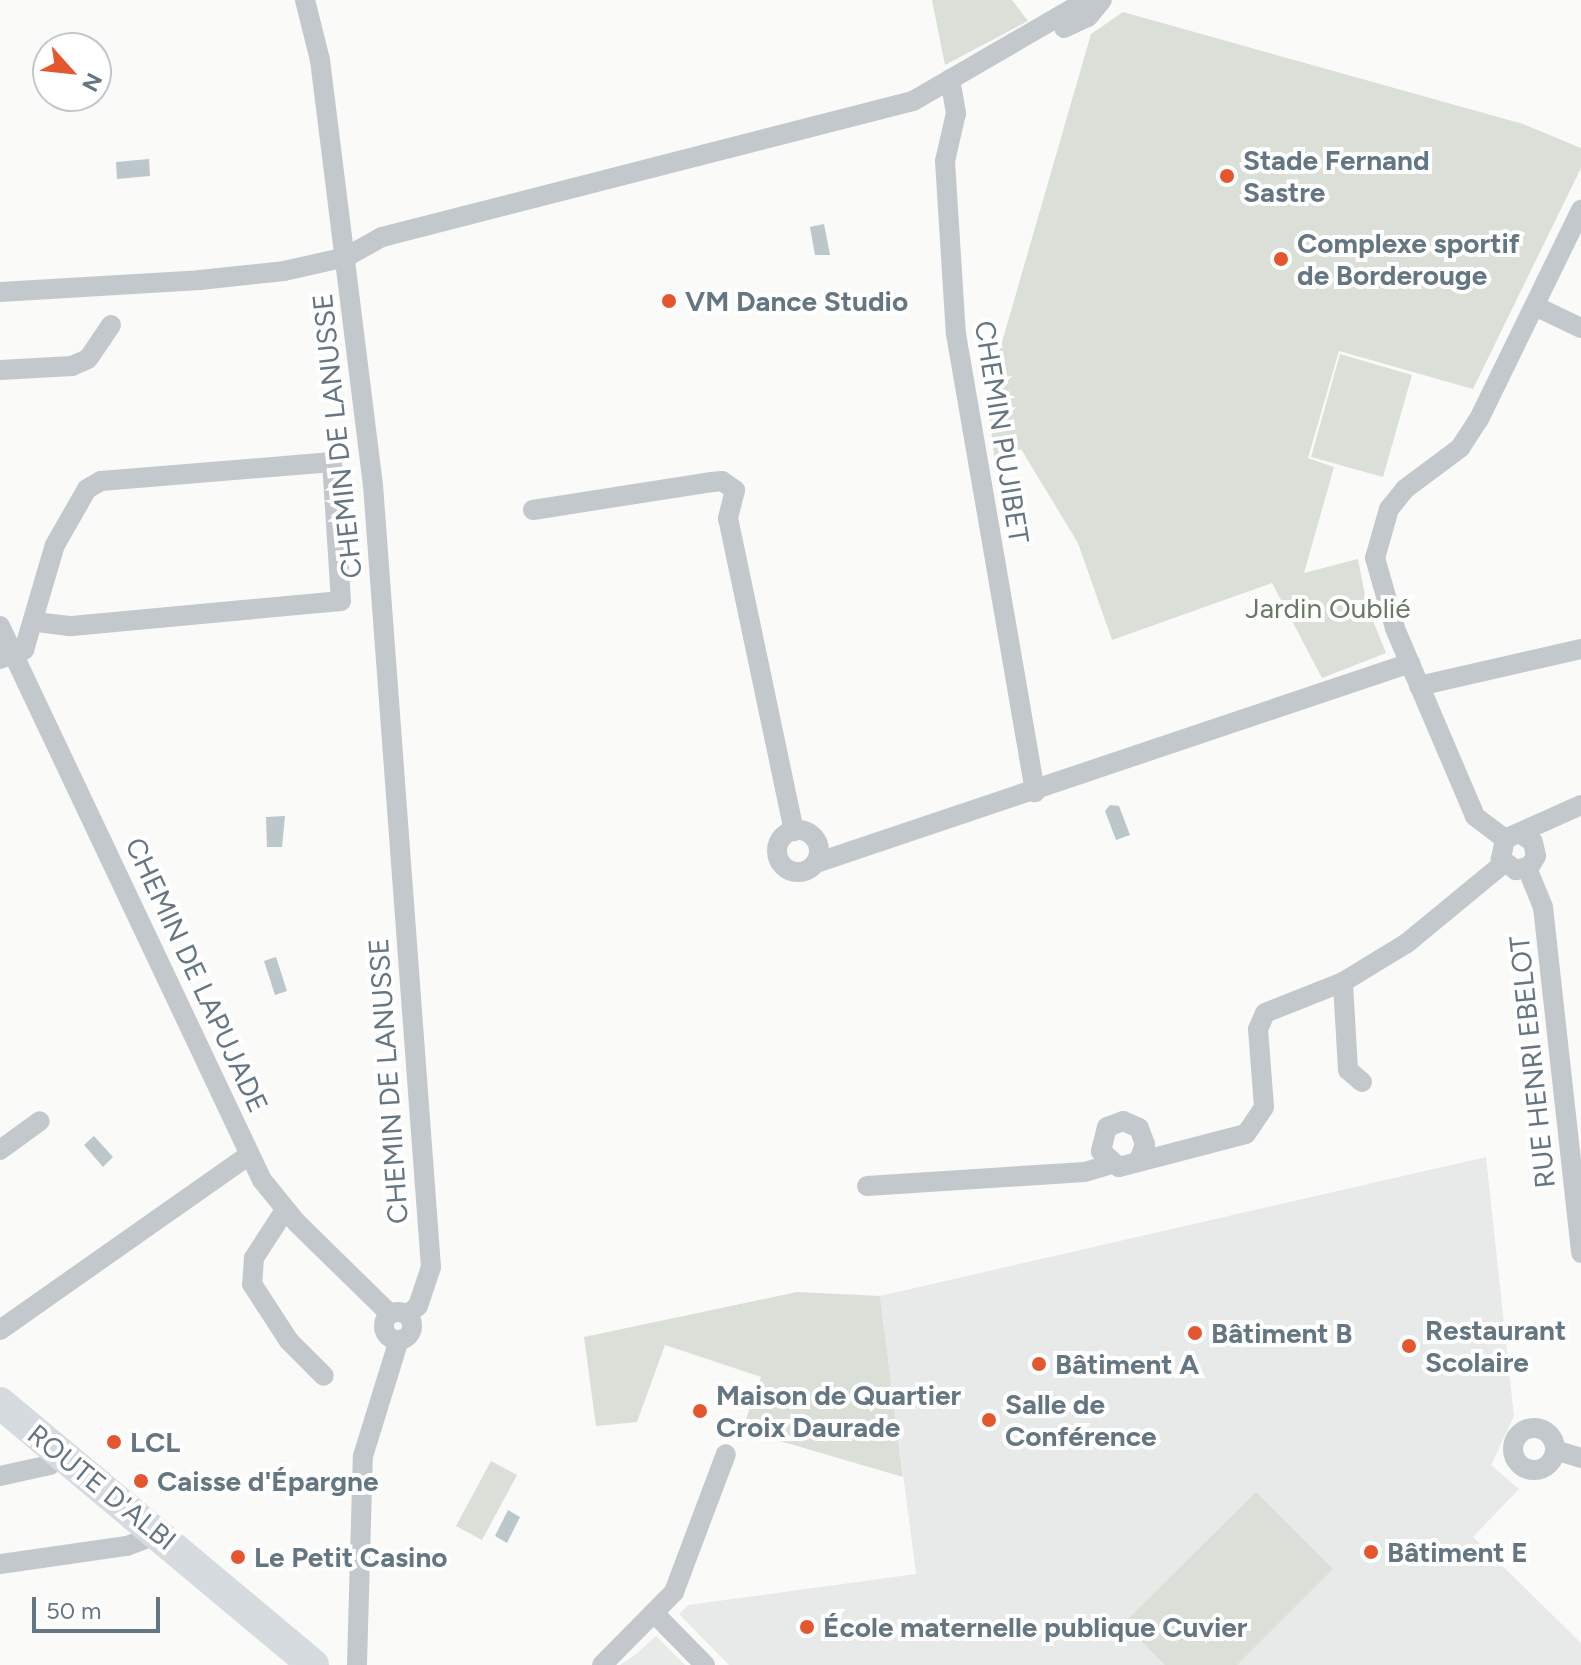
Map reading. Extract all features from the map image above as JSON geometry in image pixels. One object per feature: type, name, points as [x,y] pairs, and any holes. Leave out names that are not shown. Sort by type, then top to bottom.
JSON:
[{"type":"main road","name":"ROUTE D'ALBI","points":[[0,1403],[313,1665]]},
{"type":"street","points":[[0,292],[200,280],[284,271],[346,257],[320,60],[305,0]]},
{"type":"street","name":"CHEMIN DE LANUSSE","points":[[398,1315],[418,1306],[431,1267],[373,485],[346,257],[382,237],[913,101],[1022,41],[1087,0]]},
{"type":"street","name":"CHEMIN DE LANUSSE","points":[[1022,41],[1077,24],[1102,0]]},
{"type":"street","name":"CHEMIN PUJIBET","points":[[950,79],[956,113],[945,161],[956,334],[1035,792]]},
{"type":"street","points":[[1531,860],[1530,838],[1513,837],[1475,816],[1419,686],[1379,582],[1378,535],[1405,489],[1460,448],[1535,306],[1581,210]]},
{"type":"street","points":[[1535,306],[1581,328]]},
{"type":"street","points":[[0,370],[80,363],[88,359],[111,325]]},
{"type":"street","points":[[8,656],[24,650],[35,622],[47,568],[79,501],[101,481],[332,462],[341,601],[69,626],[35,622]]},
{"type":"street","points":[[533,510],[722,481],[735,490],[728,518],[794,831]]},
{"type":"street","name":"CHEMIN DE LAPUJADE","points":[[0,626],[8,656],[249,1155],[285,1210],[398,1315]]},
{"type":"street","points":[[1419,686],[1581,649]]},
{"type":"street","points":[[816,863],[817,843],[808,833],[794,831],[779,843],[781,863],[799,872],[816,863],[1035,792],[1410,663]]},
{"type":"street","points":[[1550,819],[1531,860],[1516,870],[1504,863],[1500,848],[1513,837],[1550,819],[1581,805]]},
{"type":"street","name":"RUE HENRI EBELOT","points":[[1531,860],[1543,907],[1581,1253]]},
{"type":"street","points":[[867,1186],[1085,1172],[1111,1164],[1126,1167],[1139,1160],[1246,1134],[1264,1107],[1258,1029],[1265,1013],[1343,982],[1407,943],[1504,863]]},
{"type":"street","points":[[1343,982],[1348,1070],[1362,1082]]},
{"type":"street","points":[[0,1150],[40,1121]]},
{"type":"street","points":[[1111,1164],[1100,1142],[1115,1123],[1139,1128],[1145,1144],[1139,1160]]},
{"type":"street","points":[[0,1330],[249,1155]]},
{"type":"street","points":[[285,1210],[254,1258],[252,1284],[289,1341],[324,1376]]},
{"type":"street","points":[[357,1665],[363,1456],[399,1340],[385,1333],[398,1315]]},
{"type":"street","points":[[1555,1450],[1581,1458]]},
{"type":"street","points":[[0,1476],[50,1465],[61,1454]]},
{"type":"street","points":[[602,1665],[656,1615],[674,1592],[726,1454]]},
{"type":"street","points":[[0,1564],[127,1546],[145,1539],[153,1529]]},
{"type":"street","points":[[656,1615],[705,1665]]},
{"type":"shaded area","points":[[149,159],[150,176],[117,179],[116,162]]},
{"type":"shaded area","points":[[824,224],[830,255],[815,255],[810,227]]},
{"type":"shaded area","points":[[1110,805],[1119,806],[1130,835],[1116,840],[1105,811]]},
{"type":"shaded area","points":[[285,816],[282,847],[267,847],[266,817]]},
{"type":"shaded area","points":[[276,957],[287,991],[275,995],[264,961]]},
{"type":"shaded area","points":[[94,1136],[113,1157],[103,1167],[84,1145]]},
{"type":"shaded area","points":[[1486,1157],[1514,1416],[1491,1465],[1519,1489],[1473,1537],[1581,1643],[1581,1665],[729,1665],[679,1614],[688,1605],[916,1574],[880,1296]]},
{"type":"shaded area","points":[[508,1510],[520,1517],[507,1543],[495,1536]]},
{"type":"shaded area","points":[[656,1636],[685,1665],[620,1665],[635,1655]]},
{"type":"green space","points":[[932,0],[1012,0],[1028,21],[945,65]]},
{"type":"green space","name":"Complexe sportif de Borderouge","points":[[1123,12],[1523,124],[1581,148],[1581,168],[1473,389],[1339,351],[1308,458],[1334,467],[1304,573],[1358,559],[1367,606],[1386,653],[1322,678],[1272,583],[1112,640],[1078,543],[1021,449],[995,463],[987,394],[1091,34]]},
{"type":"green space","points":[[1340,354],[1412,375],[1383,477],[1311,457]]},
{"type":"green space","points":[[797,1292],[880,1296],[903,1477],[742,1430],[761,1377],[665,1345],[637,1422],[596,1426],[584,1337]]},
{"type":"green space","points":[[491,1461],[517,1475],[482,1540],[456,1526]]},
{"type":"green space","points":[[1256,1492],[1333,1569],[1237,1665],[1165,1665],[1124,1623]]},
{"type":"place","name":"Stade Fernand Sastre","points":[[1227,176]]},
{"type":"place","name":"Complexe sportif de Borderouge","points":[[1281,259]]},
{"type":"place","name":"VM Dance Studio","points":[[669,301]]},
{"type":"place","name":"Bâtiment B","points":[[1195,1333]]},
{"type":"place","name":"Restaurant Scolaire","points":[[1409,1346]]},
{"type":"place","name":"Bâtiment A","points":[[1039,1364]]},
{"type":"place","name":"Maison de Quartier Croix Daurade","points":[[700,1411]]},
{"type":"place","name":"Salle de Conférence","points":[[989,1420]]},
{"type":"place","name":"LCL","points":[[114,1442]]},
{"type":"place","name":"Caisse d'Épargne","points":[[141,1481]]},
{"type":"place","name":"Bâtiment E","points":[[1371,1552]]},
{"type":"place","name":"Le Petit Casino","points":[[238,1557]]},
{"type":"place","name":"École maternelle publique Cuvier","points":[[807,1627]]},
{"type":"park label","name":"Jardin Oublié","points":[[1328,608]]}]
